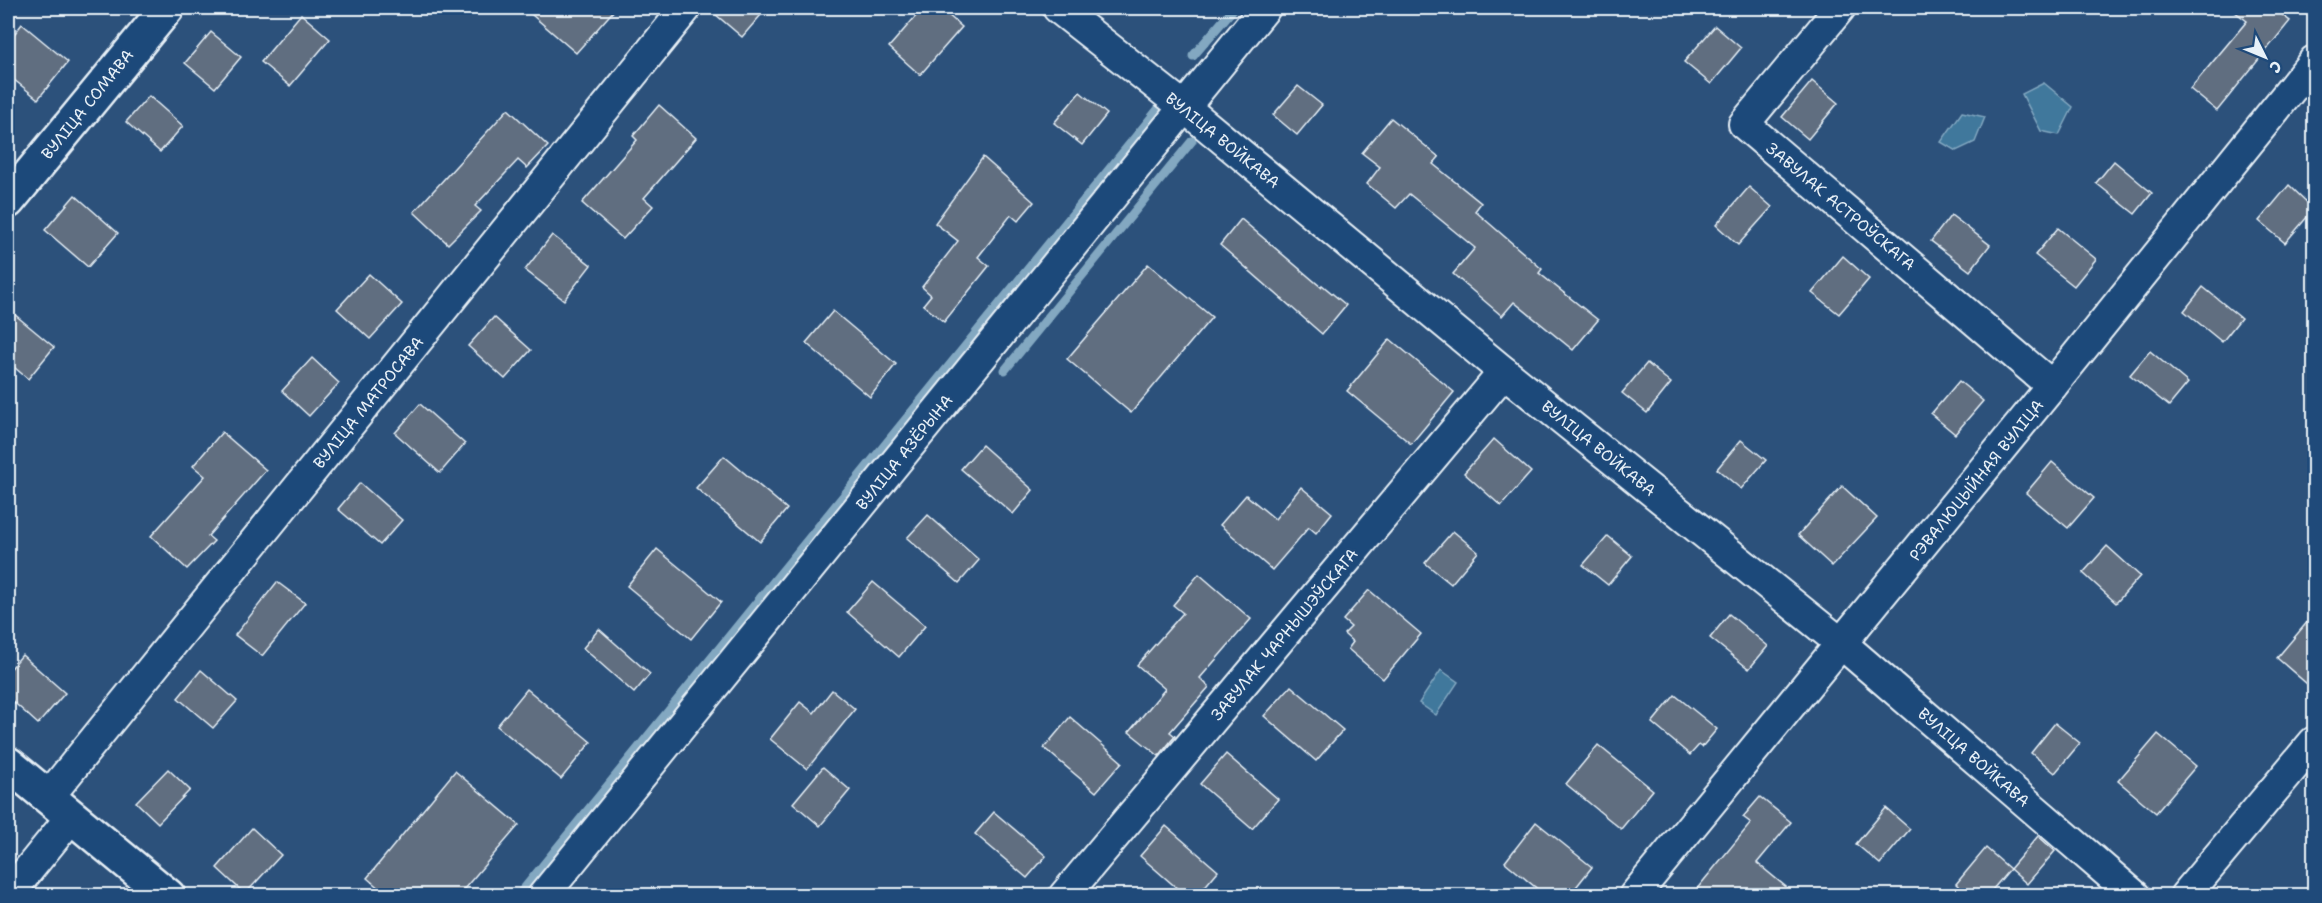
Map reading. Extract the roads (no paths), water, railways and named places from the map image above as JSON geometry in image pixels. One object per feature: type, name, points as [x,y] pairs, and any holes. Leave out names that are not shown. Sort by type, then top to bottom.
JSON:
[{"type":"street","name":"ВУЛІЦА СОМАВА","points":[[8,201],[166,8]]},
{"type":"street","name":"ВУЛІЦА МАТРОСАВА","points":[[8,896],[61,806],[686,8]]},
{"type":"street","name":"ВУЛІЦА ВОЙКАВА","points":[[1058,8],[1184,107],[1504,372],[1842,644],[2135,896]]},
{"type":"street","name":"ВУЛІЦА АЗЁРЫНА","points":[[543,896],[1265,8]]},
{"type":"street","name":"ЗАВУЛАК АСТРОЎСКАГА","points":[[1840,8],[1744,124],[2052,386]]},
{"type":"street","name":"РЭВАЛЮЦЫЙНАЯ ВУЛІЦА","points":[[1634,896],[1842,644],[2314,61]]},
{"type":"street","name":"ЗАВУЛАК ЧАРНЫШЭЎСКАГА","points":[[1064,896],[1504,372]]},
{"type":"street","points":[[2185,896],[2314,742]]},
{"type":"street","points":[[8,764],[168,896]]},
{"type":"water","points":[[2044,83],[2073,107],[2059,135],[2041,131],[2022,94]]},
{"type":"water","points":[[1962,112],[1985,117],[1975,142],[1956,151],[1941,142]]},
{"type":"water","points":[[1441,670],[1458,682],[1436,715],[1419,703]]},
{"type":"waterway","points":[[1193,56],[1234,8]]},
{"type":"waterway","points":[[518,896],[1159,108]]},
{"type":"waterway","points":[[1005,370],[1192,141]]}]
